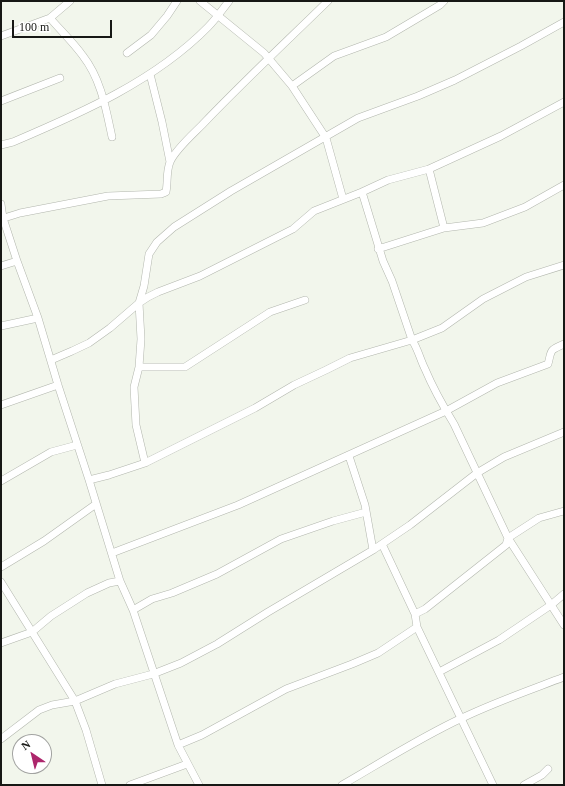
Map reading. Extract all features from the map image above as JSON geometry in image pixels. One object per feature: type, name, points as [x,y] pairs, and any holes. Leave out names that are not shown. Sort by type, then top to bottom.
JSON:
[{"type":"street","points":[[1,36],[50,18],[70,1]]},
{"type":"street","points":[[127,52],[151,35],[168,16],[177,1]]},
{"type":"street","points":[[200,1],[270,58],[292,86],[326,138],[343,199]]},
{"type":"street","points":[[1,145],[13,142],[41,130],[104,100],[150,74],[208,27],[229,1]]},
{"type":"street","points":[[2,218],[20,213],[108,196],[161,194],[166,192],[166,178],[170,162],[178,150],[226,99],[328,1]]},
{"type":"street","points":[[292,86],[334,56],[386,36],[440,5],[444,1]]},
{"type":"street","points":[[50,18],[83,56],[94,74],[104,100],[112,137]]},
{"type":"street","points":[[145,463],[136,425],[134,387],[139,367],[141,339],[139,303],[144,286],[149,254],[157,242],[174,227],[231,191],[326,138],[358,118],[418,96],[455,80],[564,22]]},
{"type":"street","points":[[150,74],[170,162]]},
{"type":"street","points":[[1,101],[60,78]]},
{"type":"street","points":[[51,360],[72,352],[89,343],[110,328],[139,303],[158,292],[200,276],[293,230],[314,211],[388,180],[429,169],[501,136],[564,102]]},
{"type":"street","points":[[429,169],[444,228]]},
{"type":"street","points":[[378,249],[444,228],[483,223],[524,207],[564,185]]},
{"type":"street","points":[[362,192],[378,249],[392,281],[412,340],[425,370],[454,424],[508,538],[564,625]]},
{"type":"street","points":[[1,204],[2,218],[38,318],[120,581],[133,610],[153,674],[178,745],[199,785]]},
{"type":"street","points":[[1,266],[17,261]]},
{"type":"street","points":[[89,480],[110,475],[145,463],[255,408],[294,385],[350,358],[412,340],[442,328],[483,299],[526,277],[564,265]]},
{"type":"street","points":[[139,367],[185,367],[270,312],[305,300]]},
{"type":"street","points":[[1,326],[38,318]]},
{"type":"street","points":[[112,553],[238,505],[446,411],[497,383],[548,364],[549,354],[552,350],[564,344]]},
{"type":"street","points":[[1,405],[58,385]]},
{"type":"street","points":[[1,739],[39,710],[75,701],[115,684],[153,674],[181,663],[217,644],[274,608],[373,550],[477,473],[504,457],[564,432]]},
{"type":"street","points":[[1,480],[51,452],[77,445]]},
{"type":"street","points":[[349,456],[366,512],[373,550]]},
{"type":"street","points":[[1,567],[44,541],[96,504]]},
{"type":"street","points":[[415,614],[425,609],[506,545],[508,538],[539,518],[564,510]]},
{"type":"street","points":[[133,610],[152,599],[172,593],[217,574],[281,539],[333,521],[366,512]]},
{"type":"street","points":[[382,544],[415,614],[417,627],[493,785]]},
{"type":"street","points":[[1,644],[32,632],[51,616],[87,593],[109,583],[120,581]]},
{"type":"street","points":[[1,582],[75,701],[86,730],[102,785]]},
{"type":"street","points":[[439,672],[499,640],[551,605],[564,594]]},
{"type":"street","points":[[178,745],[202,735],[286,688],[378,653],[417,627]]},
{"type":"street","points":[[342,785],[394,754],[461,718],[528,690],[564,677]]},
{"type":"street","points":[[130,785],[187,764]]},
{"type":"street","points":[[524,785],[537,778],[548,769]]}]
